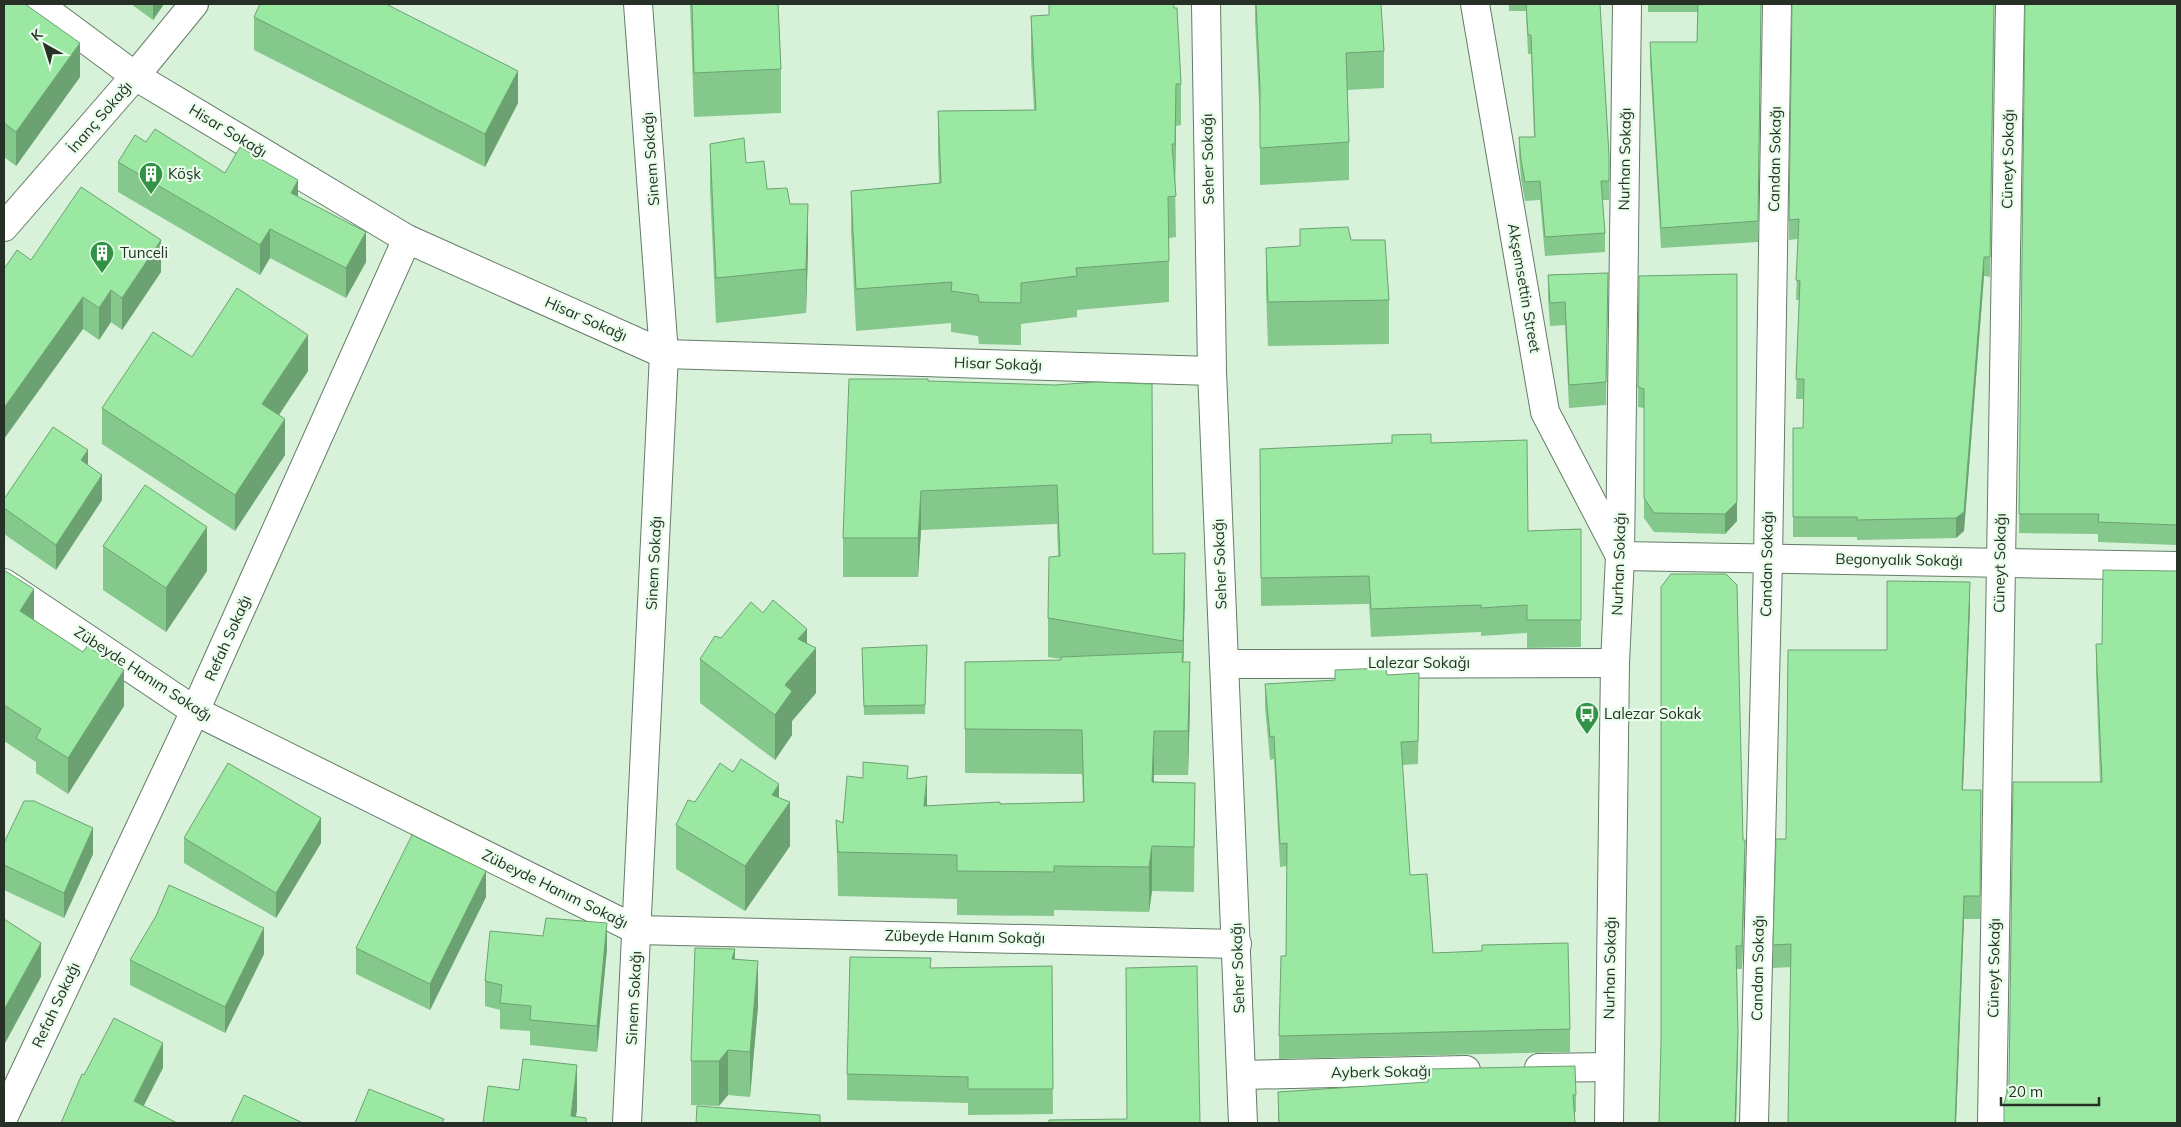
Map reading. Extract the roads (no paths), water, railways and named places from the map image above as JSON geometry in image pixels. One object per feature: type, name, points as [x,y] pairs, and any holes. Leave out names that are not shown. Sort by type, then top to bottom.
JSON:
[{"type":"street","name":"Hisar Sokağı","points":[[38,4],[135,76],[407,239],[664,354],[1212,371]]},
{"type":"street","name":"İnanç Sokağı","points":[[4,227],[135,76],[194,4]]},
{"type":"street","name":"Sinem Sokağı","points":[[627,1123],[664,354],[638,4]]},
{"type":"street","name":"Seher Sokağı","points":[[1206,4],[1212,371],[1243,1123]]},
{"type":"street","name":"Akşemsettin Street","points":[[1475,4],[1546,412],[1620,556]]},
{"type":"street","name":"Nurhan Sokağı","points":[[1609,1123],[1615,662],[1620,556],[1627,4]]},
{"type":"street","name":"Candan Sokağı","points":[[1754,1123],[1768,559],[1777,4]]},
{"type":"street","name":"Cüneyt Sokağı","points":[[1992,1123],[2010,4]]},
{"type":"street","name":"Refah Sokağı","points":[[4,1116],[195,711],[407,239]]},
{"type":"street","name":"Begonyalık Sokağı","points":[[1620,556],[2177,566]]},
{"type":"street","name":"Zübeyde Hanım Sokağı","points":[[4,583],[195,711],[637,930],[1237,944]]},
{"type":"street","name":"Lalezar Sokağı","points":[[1224,664],[1615,662]]},
{"type":"street","name":"Ayberk Sokağı","points":[[1242,1075],[1609,1067]]},
{"type":"place","name":"Köşk","points":[[151,195]]},
{"type":"place","name":"Tunceli","points":[[102,274]]},
{"type":"place","name":"Lalezar Sokak","points":[[1587,735]]}]
